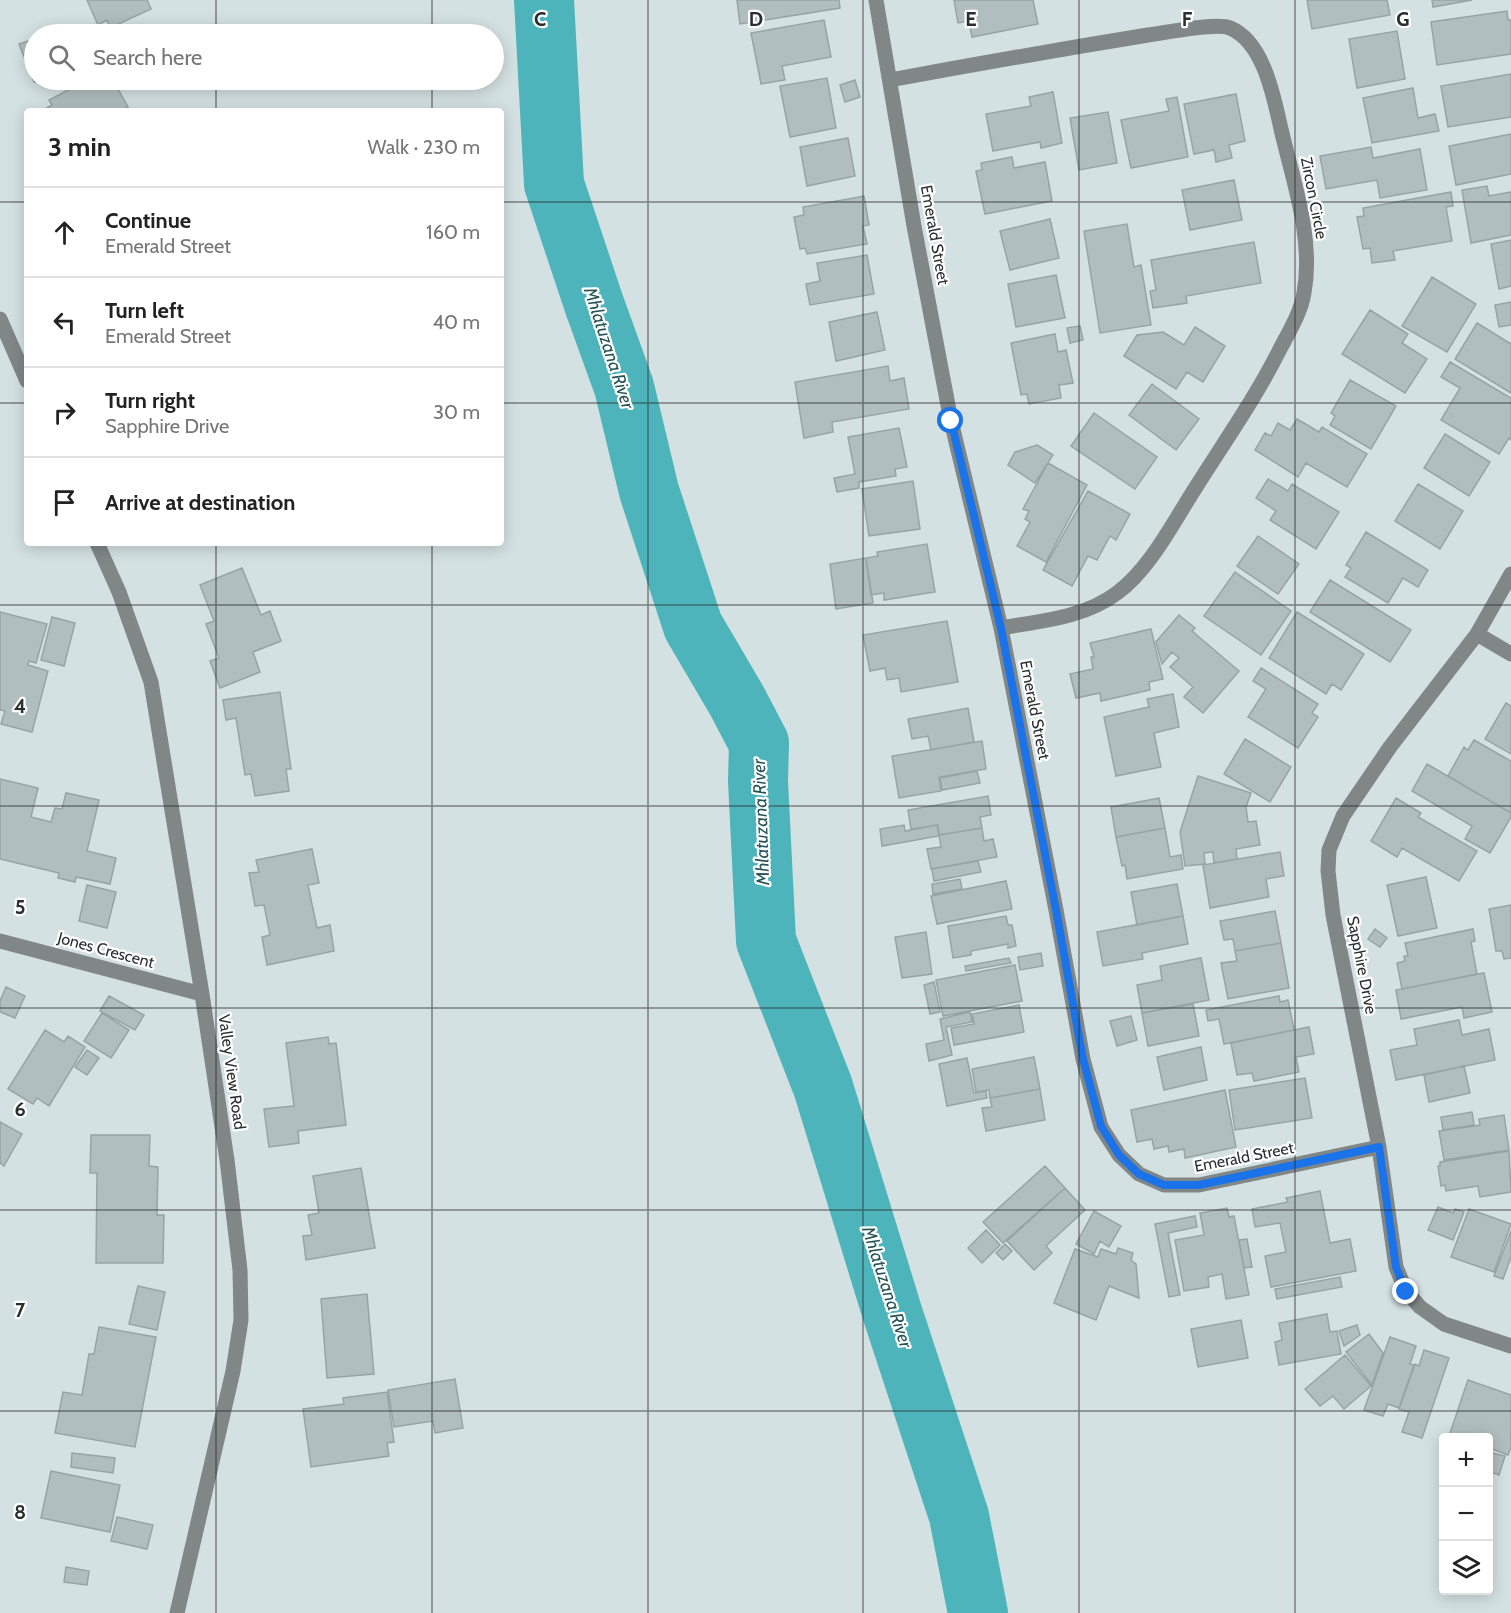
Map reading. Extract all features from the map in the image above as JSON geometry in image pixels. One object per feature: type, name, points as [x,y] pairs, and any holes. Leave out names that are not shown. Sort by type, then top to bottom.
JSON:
[{"type":"street","name":"Emerald Street","points":[[876,0],[914,226],[951,421],[1001,628],[1083,1059],[1101,1126],[1119,1155],[1139,1174],[1164,1185],[1199,1185],[1379,1147]]},
{"type":"street","name":"Zircon Circle","points":[[890,80],[1198,27],[1229,27],[1247,41],[1261,61],[1271,86],[1303,225],[1307,260],[1304,295],[1288,334],[1261,387],[1154,551],[1130,582],[1116,594],[1091,608],[1060,617],[1001,628]]},
{"type":"street","points":[[0,319],[24,374]]},
{"type":"street","name":"Valley View Road","points":[[98,546],[119,592],[151,682],[202,994],[227,1160],[240,1270],[241,1320],[233,1371],[177,1613]]},
{"type":"street","name":"Sapphire Drive","points":[[1511,574],[1477,634],[1362,787],[1343,816],[1329,850],[1328,871],[1333,915],[1379,1147],[1396,1267],[1406,1292],[1420,1307],[1444,1324],[1511,1346]]},
{"type":"street","points":[[1477,634],[1511,654]]},
{"type":"street","name":"Jones Crescent","points":[[0,941],[202,994]]},
{"type":"building","points":[[87,0],[147,0],[151,9],[119,24],[108,24],[107,20],[98,24]]},
{"type":"building","points":[[737,0],[839,0],[840,8],[740,24]]},
{"type":"building","points":[[954,0],[1033,0],[1038,24],[972,37],[969,21],[958,23]]},
{"type":"building","points":[[1307,0],[1387,0],[1390,15],[1312,29]]},
{"type":"building","points":[[1432,0],[1472,0],[1433,7]]},
{"type":"building","points":[[1507,11],[1508,20],[1511,20],[1511,54],[1437,65],[1431,22]]},
{"type":"building","points":[[824,20],[831,57],[782,66],[785,80],[761,84],[751,33]]},
{"type":"building","points":[[1397,31],[1405,79],[1357,88],[1349,39]]},
{"type":"building","points":[[24,42],[24,57],[19,44]]},
{"type":"building","points":[[1511,74],[1511,117],[1448,127],[1441,86]]},
{"type":"building","points":[[827,78],[836,128],[790,137],[780,86]]},
{"type":"building","points":[[855,80],[860,97],[845,102],[840,85]]},
{"type":"building","points":[[1413,88],[1418,118],[1435,114],[1439,131],[1372,143],[1363,98]]},
{"type":"building","points":[[68,90],[119,90],[128,107],[47,108],[52,105],[49,100]]},
{"type":"building","points":[[1053,92],[1062,143],[1041,148],[1040,142],[993,151],[986,114],[1031,106],[1029,97]]},
{"type":"building","points":[[1236,94],[1245,141],[1229,145],[1232,158],[1216,162],[1214,150],[1194,154],[1184,104]]},
{"type":"building","points":[[1177,97],[1188,157],[1131,168],[1121,120],[1169,111],[1166,99]]},
{"type":"building","points":[[1108,112],[1117,163],[1079,170],[1070,118]]},
{"type":"building","points":[[1511,134],[1511,174],[1456,185],[1449,146]]},
{"type":"building","points":[[848,138],[855,176],[807,186],[800,147]]},
{"type":"building","points":[[1371,147],[1373,158],[1420,149],[1427,190],[1380,198],[1377,180],[1326,189],[1320,156]]},
{"type":"building","points":[[1012,157],[1014,168],[1045,162],[1052,201],[985,214],[976,171],[982,170],[981,163]]},
{"type":"building","points":[[1234,180],[1242,220],[1190,230],[1182,190]]},
{"type":"building","points":[[1487,186],[1489,196],[1511,192],[1511,235],[1471,243],[1462,190]]},
{"type":"building","points":[[1451,192],[1453,206],[1446,207],[1452,241],[1393,251],[1395,260],[1372,263],[1370,248],[1363,249],[1357,217],[1364,216],[1363,208]]},
{"type":"building","points":[[864,196],[869,225],[863,226],[867,244],[807,254],[805,248],[800,249],[794,217],[804,215],[803,207]]},
{"type":"building","points":[[1050,219],[1059,258],[1010,270],[1000,231]]},
{"type":"building","points":[[1127,224],[1134,267],[1141,265],[1151,325],[1100,333],[1084,231]]},
{"type":"building","points":[[1511,240],[1511,286],[1499,289],[1491,244]]},
{"type":"building","points":[[1254,242],[1261,283],[1186,296],[1187,303],[1153,308],[1150,291],[1156,290],[1151,260]]},
{"type":"building","points":[[867,255],[874,294],[810,305],[806,284],[820,281],[817,263]]},
{"type":"building","points":[[1056,275],[1065,318],[1016,327],[1008,284]]},
{"type":"building","points":[[1432,277],[1476,304],[1447,352],[1402,326]]},
{"type":"building","points":[[1511,302],[1511,325],[1499,327],[1495,305]]},
{"type":"building","points":[[1370,310],[1408,334],[1402,343],[1427,359],[1405,393],[1342,354]]},
{"type":"building","points":[[877,312],[885,350],[836,361],[829,322]]},
{"type":"building","points":[[1477,323],[1511,344],[1511,393],[1455,359]]},
{"type":"building","points":[[1080,326],[1083,340],[1070,343],[1067,328]]},
{"type":"building","points":[[1195,327],[1225,346],[1203,382],[1187,372],[1176,389],[1124,356],[1137,335],[1163,332],[1184,345]]},
{"type":"building","points":[[1055,334],[1058,352],[1066,350],[1073,383],[1059,385],[1061,398],[1029,404],[1027,394],[1021,395],[1011,343]]},
{"type":"building","points":[[1450,362],[1511,398],[1511,440],[1509,438],[1499,454],[1441,420],[1460,388],[1441,377]]},
{"type":"building","points":[[888,366],[890,381],[904,378],[909,409],[832,422],[833,432],[804,438],[795,382]]},
{"type":"building","points":[[1350,380],[1396,406],[1371,449],[1330,425],[1335,416],[1331,413]]},
{"type":"building","points":[[1152,384],[1199,419],[1176,450],[1129,415]]},
{"type":"building","points":[[1094,413],[1157,457],[1135,489],[1071,446]]},
{"type":"building","points":[[1297,419],[1319,432],[1322,427],[1367,454],[1347,487],[1306,463],[1298,477],[1255,450],[1265,433],[1271,436],[1278,423],[1290,430]]},
{"type":"building","points":[[899,428],[907,467],[895,469],[896,476],[859,482],[859,488],[837,492],[834,478],[855,474],[848,437]]},
{"type":"building","points":[[1445,434],[1490,462],[1469,496],[1424,468]]},
{"type":"building","points":[[1037,445],[1053,455],[1035,483],[1008,465],[1015,452]]},
{"type":"building","points":[[1048,463],[1087,485],[1046,562],[1017,546],[1030,522],[1025,519],[1029,511],[1023,509]]},
{"type":"building","points":[[1268,479],[1288,491],[1292,484],[1339,512],[1316,549],[1270,520],[1276,511],[1256,498]]},
{"type":"building","points":[[913,481],[920,529],[869,536],[862,489]]},
{"type":"building","points":[[1418,484],[1463,511],[1440,549],[1395,521]]},
{"type":"building","points":[[1088,491],[1130,514],[1116,540],[1110,536],[1097,560],[1088,556],[1072,586],[1043,570]]},
{"type":"building","points":[[1366,532],[1428,570],[1418,587],[1403,578],[1388,603],[1345,577],[1351,568],[1346,565]]},
{"type":"building","points":[[1258,536],[1299,564],[1278,594],[1237,566]]},
{"type":"building","points":[[927,544],[935,592],[884,600],[884,593],[871,595],[866,558],[878,556],[877,552]]},
{"type":"building","points":[[866,558],[873,603],[836,609],[830,564]]},
{"type":"building","points":[[242,568],[261,615],[270,611],[281,641],[253,652],[260,672],[220,688],[210,661],[219,658],[206,624],[214,621],[200,585]]},
{"type":"building","points":[[1235,572],[1291,611],[1261,655],[1204,616]]},
{"type":"building","points":[[1330,580],[1411,630],[1390,662],[1310,612]]},
{"type":"building","points":[[0,612],[47,624],[36,663],[29,661],[28,665],[48,671],[32,732],[1,724],[5,711],[0,710]]},
{"type":"building","points":[[1297,612],[1364,654],[1341,690],[1332,684],[1326,694],[1269,658]]},
{"type":"building","points":[[1179,615],[1195,628],[1192,631],[1239,671],[1203,713],[1184,697],[1193,687],[1170,667],[1179,658],[1172,652],[1162,664],[1156,642]]},
{"type":"building","points":[[52,617],[75,623],[64,666],[41,660]]},
{"type":"building","points":[[947,621],[958,682],[901,692],[899,678],[887,680],[885,668],[870,671],[863,635]]},
{"type":"building","points":[[1151,629],[1163,679],[1149,682],[1150,690],[1101,701],[1100,693],[1076,698],[1070,674],[1093,669],[1091,657],[1094,657],[1090,643]]},
{"type":"building","points":[[1261,668],[1318,704],[1312,713],[1318,717],[1298,748],[1248,717],[1266,689],[1253,681]]},
{"type":"building","points":[[280,692],[291,769],[286,769],[289,791],[255,796],[251,774],[245,775],[236,718],[226,720],[223,700]]},
{"type":"building","points":[[1173,694],[1179,727],[1154,733],[1161,767],[1116,776],[1104,717],[1149,707],[1147,699]]},
{"type":"building","points":[[1506,703],[1511,706],[1511,754],[1485,739]]},
{"type":"building","points":[[968,708],[974,742],[931,750],[928,736],[912,739],[908,719]]},
{"type":"building","points":[[1245,739],[1291,767],[1270,802],[1224,774]]},
{"type":"building","points":[[1474,740],[1511,761],[1511,813],[1448,776],[1464,747],[1468,750]]},
{"type":"building","points":[[982,741],[986,769],[939,777],[941,791],[899,798],[892,756]]},
{"type":"building","points":[[1427,764],[1511,813],[1511,817],[1490,853],[1465,839],[1472,826],[1412,791]]},
{"type":"building","points":[[977,771],[980,783],[942,790],[940,778]]},
{"type":"building","points":[[1198,776],[1251,793],[1246,807],[1248,822],[1256,821],[1260,845],[1236,849],[1237,859],[1214,863],[1213,852],[1204,853],[1205,864],[1185,866],[1180,832]]},
{"type":"building","points":[[0,779],[38,788],[31,817],[51,822],[55,808],[62,809],[66,793],[99,800],[87,851],[116,858],[110,884],[76,877],[75,882],[58,878],[59,873],[0,859]]},
{"type":"building","points":[[988,796],[991,815],[980,817],[982,828],[939,835],[938,825],[911,829],[908,810]]},
{"type":"building","points":[[1159,798],[1165,828],[1116,837],[1111,807]]},
{"type":"building","points":[[1396,798],[1421,813],[1418,817],[1477,851],[1459,881],[1402,848],[1397,857],[1371,841]]},
{"type":"building","points":[[904,825],[905,831],[937,825],[939,836],[882,846],[880,829]]},
{"type":"building","points":[[982,828],[984,841],[993,839],[997,857],[931,869],[927,849],[941,847],[939,835]]},
{"type":"building","points":[[1165,828],[1170,857],[1181,855],[1183,869],[1127,879],[1116,837]]},
{"type":"building","points":[[312,849],[319,883],[308,885],[317,928],[330,925],[334,951],[267,965],[262,937],[270,935],[264,905],[255,906],[249,873],[259,872],[256,860]]},
{"type":"building","points":[[1280,852],[1284,876],[1266,879],[1269,897],[1210,908],[1203,865]]},
{"type":"building","points":[[978,861],[981,872],[934,881],[932,869]]},
{"type":"building","points":[[1426,877],[1437,928],[1398,936],[1387,885]]},
{"type":"building","points":[[960,879],[962,889],[933,894],[932,884]]},
{"type":"building","points":[[1006,881],[1012,909],[937,924],[931,896]]},
{"type":"building","points":[[1177,884],[1183,916],[1137,925],[1131,892]]},
{"type":"building","points":[[87,885],[116,892],[107,928],[79,921]]},
{"type":"building","points":[[1511,905],[1511,958],[1504,959],[1502,951],[1496,951],[1489,909]]},
{"type":"building","points":[[1275,911],[1281,943],[1235,951],[1233,939],[1224,940],[1220,921]]},
{"type":"building","points":[[1006,916],[1008,925],[1012,925],[1016,946],[1008,948],[1008,944],[971,951],[971,955],[953,958],[948,926]]},
{"type":"building","points":[[1183,916],[1188,944],[1142,953],[1143,959],[1103,966],[1097,932]]},
{"type":"building","points":[[1375,929],[1387,938],[1380,947],[1368,939]]},
{"type":"building","points":[[1473,929],[1475,941],[1471,942],[1477,974],[1402,989],[1397,963],[1405,961],[1404,956],[1408,956],[1405,943]]},
{"type":"building","points":[[926,932],[932,974],[902,978],[895,937]]},
{"type":"building","points":[[1281,943],[1289,988],[1228,999],[1221,963],[1237,961],[1235,951]]},
{"type":"building","points":[[1041,953],[1043,966],[1020,970],[1018,957]]},
{"type":"building","points":[[1009,958],[1011,963],[966,971],[965,966]]},
{"type":"building","points":[[1201,958],[1209,1000],[1142,1013],[1137,985],[1162,980],[1160,966]]},
{"type":"building","points":[[1015,965],[1022,1001],[943,1016],[936,980]]},
{"type":"building","points":[[1484,973],[1492,1012],[1464,1018],[1462,1007],[1401,1019],[1396,990]]},
{"type":"building","points":[[934,982],[940,1012],[930,1014],[924,985]]},
{"type":"building","points":[[6,987],[25,996],[15,1018],[0,1012],[0,1001]]},
{"type":"building","points":[[109,996],[144,1015],[135,1030],[100,1011]]},
{"type":"building","points":[[1279,996],[1280,1002],[1288,1000],[1294,1030],[1224,1044],[1219,1019],[1208,1021],[1206,1010]]},
{"type":"building","points":[[1193,1004],[1199,1036],[1148,1046],[1142,1013]]},
{"type":"building","points":[[1019,1005],[1024,1032],[954,1045],[951,1028],[974,1024],[972,1014]]},
{"type":"building","points":[[970,1012],[972,1022],[946,1027],[952,1055],[929,1061],[926,1044],[944,1040],[940,1019]]},
{"type":"building","points":[[102,1013],[129,1030],[111,1058],[84,1041]]},
{"type":"building","points":[[1131,1016],[1137,1040],[1117,1046],[1110,1021]]},
{"type":"building","points":[[1459,1020],[1462,1035],[1489,1029],[1495,1060],[1396,1080],[1390,1050],[1417,1045],[1414,1029]]},
{"type":"building","points":[[1309,1027],[1314,1054],[1296,1057],[1299,1072],[1254,1081],[1252,1073],[1237,1075],[1231,1043]]},
{"type":"building","points":[[45,1030],[64,1042],[68,1036],[85,1047],[49,1106],[37,1098],[33,1104],[8,1089]]},
{"type":"building","points":[[328,1037],[329,1044],[336,1043],[346,1125],[298,1131],[299,1143],[269,1147],[264,1109],[294,1106],[286,1043]]},
{"type":"building","points":[[1201,1047],[1207,1080],[1164,1090],[1157,1057]]},
{"type":"building","points":[[87,1050],[99,1058],[87,1075],[75,1067]]},
{"type":"building","points":[[1034,1057],[1040,1089],[990,1098],[989,1090],[976,1092],[972,1069]]},
{"type":"building","points":[[967,1058],[974,1093],[986,1091],[987,1098],[947,1106],[939,1064]]},
{"type":"building","points":[[1464,1066],[1470,1093],[1429,1102],[1424,1075]]},
{"type":"building","points":[[1305,1078],[1312,1118],[1235,1130],[1229,1090]]},
{"type":"building","points":[[1040,1089],[1045,1120],[986,1131],[982,1108],[992,1107],[990,1098]]},
{"type":"building","points":[[1225,1090],[1236,1147],[1185,1158],[1184,1149],[1169,1152],[1168,1146],[1154,1149],[1152,1139],[1137,1142],[1131,1110]]},
{"type":"building","points":[[1472,1112],[1474,1125],[1443,1130],[1441,1117]]},
{"type":"building","points":[[1504,1115],[1509,1150],[1444,1160],[1439,1131],[1480,1125],[1479,1119]]},
{"type":"building","points":[[0,1122],[22,1134],[4,1166],[0,1163]]},
{"type":"building","points":[[91,1135],[150,1135],[149,1166],[158,1167],[157,1215],[164,1215],[163,1263],[96,1263],[97,1173],[90,1173]]},
{"type":"building","points":[[1509,1151],[1511,1192],[1480,1197],[1478,1186],[1446,1191],[1445,1185],[1441,1186],[1438,1166],[1440,1162]]},
{"type":"building","points":[[1045,1166],[1065,1188],[1003,1243],[983,1222]]},
{"type":"building","points":[[361,1168],[375,1248],[306,1260],[303,1236],[312,1235],[308,1215],[319,1213],[313,1176]]},
{"type":"building","points":[[1065,1188],[1085,1210],[1046,1246],[1052,1253],[1034,1270],[1007,1241]]},
{"type":"building","points":[[1320,1191],[1330,1243],[1350,1239],[1356,1271],[1271,1287],[1265,1256],[1286,1252],[1280,1223],[1255,1227],[1252,1209],[1288,1202],[1286,1198]]},
{"type":"building","points":[[1438,1207],[1453,1213],[1455,1209],[1464,1212],[1453,1240],[1428,1230]]},
{"type":"building","points":[[1227,1208],[1229,1217],[1234,1216],[1249,1295],[1226,1299],[1222,1274],[1208,1277],[1209,1287],[1184,1291],[1175,1240],[1204,1235],[1200,1213]]},
{"type":"building","points":[[1469,1209],[1511,1224],[1494,1272],[1451,1257]]},
{"type":"building","points":[[1094,1211],[1121,1226],[1109,1247],[1100,1241],[1094,1254],[1076,1244]]},
{"type":"building","points":[[1195,1216],[1197,1227],[1168,1233],[1180,1295],[1169,1297],[1155,1224]]},
{"type":"building","points":[[986,1230],[1000,1245],[982,1263],[968,1248]]},
{"type":"building","points":[[1511,1231],[1511,1257],[1503,1279],[1494,1276]]},
{"type":"building","points":[[1247,1239],[1252,1267],[1244,1268],[1239,1240]]},
{"type":"building","points":[[1005,1244],[1012,1251],[1003,1260],[996,1253]]},
{"type":"building","points":[[1118,1248],[1133,1253],[1131,1260],[1136,1264],[1139,1298],[1109,1286],[1096,1320],[1054,1303],[1075,1249],[1098,1257],[1101,1249],[1116,1254]]},
{"type":"building","points":[[1340,1277],[1342,1287],[1277,1299],[1275,1289]]},
{"type":"building","points":[[138,1286],[165,1292],[157,1330],[129,1324]]},
{"type":"building","points":[[367,1294],[374,1374],[327,1378],[321,1299]]},
{"type":"building","points":[[1327,1314],[1330,1332],[1337,1331],[1341,1354],[1279,1365],[1275,1342],[1282,1340],[1279,1323]]},
{"type":"building","points":[[1241,1320],[1248,1358],[1198,1367],[1191,1329]]},
{"type":"building","points":[[1357,1325],[1360,1335],[1344,1346],[1339,1331]]},
{"type":"building","points":[[99,1327],[156,1337],[135,1447],[55,1433],[63,1392],[82,1395],[89,1354],[94,1354]]},
{"type":"building","points":[[1369,1334],[1383,1353],[1372,1385],[1346,1352]]},
{"type":"building","points":[[1390,1337],[1416,1346],[1410,1364],[1414,1365],[1399,1408],[1388,1404],[1383,1416],[1364,1410]]},
{"type":"building","points":[[1424,1350],[1449,1358],[1422,1438],[1402,1432],[1409,1412],[1399,1409],[1415,1364],[1419,1366]]},
{"type":"building","points":[[1345,1355],[1371,1386],[1344,1409],[1333,1396],[1320,1406],[1305,1389]]},
{"type":"building","points":[[455,1379],[463,1428],[435,1433],[433,1421],[394,1427],[388,1390]]},
{"type":"building","points":[[1468,1380],[1511,1395],[1511,1447],[1508,1455],[1493,1449],[1493,1433],[1450,1433]]},
{"type":"building","points":[[387,1392],[394,1442],[387,1443],[389,1456],[311,1467],[303,1409],[344,1404],[343,1398]]},
{"type":"building","points":[[72,1453],[115,1458],[113,1473],[71,1467]]},
{"type":"building","points":[[1493,1453],[1505,1456],[1499,1475],[1493,1473]]},
{"type":"building","points":[[51,1471],[120,1485],[110,1532],[41,1518]]},
{"type":"building","points":[[117,1517],[153,1525],[147,1549],[111,1541]]},
{"type":"building","points":[[66,1567],[89,1571],[87,1585],[64,1582]]},
{"type":"waterway","name":"Mhlatuzana River","points":[[544,0],[554,184],[624,387],[649,491],[693,626],[759,743],[758,781],[766,941],[823,1087],[892,1312],[959,1516],[978,1613]]},
{"type":"route","points":[[951,421],[1001,628],[1083,1059],[1101,1126],[1119,1155],[1139,1174],[1164,1185],[1199,1185],[1379,1147],[1396,1267],[1406,1292]]}]
